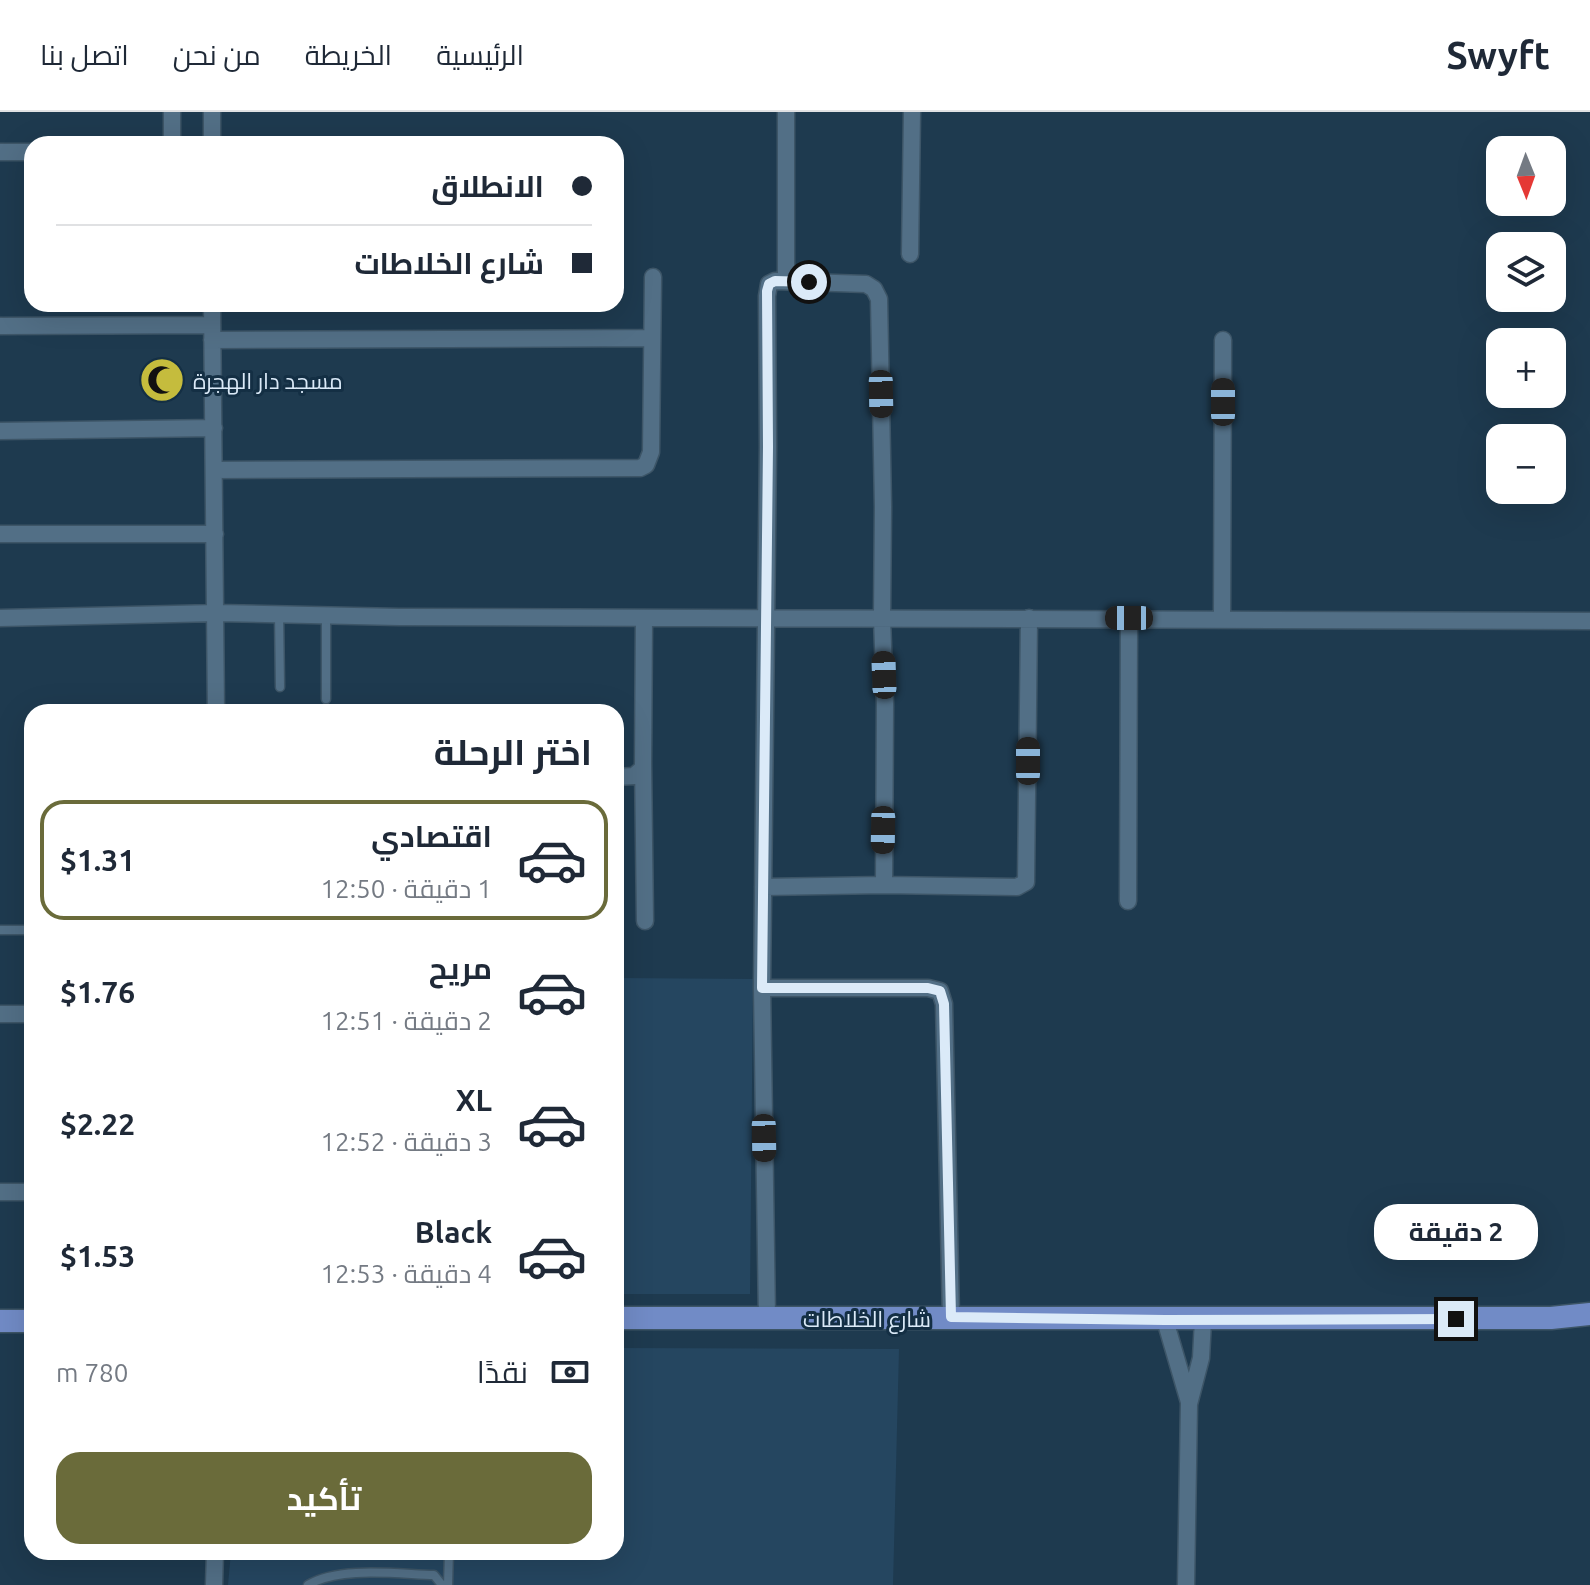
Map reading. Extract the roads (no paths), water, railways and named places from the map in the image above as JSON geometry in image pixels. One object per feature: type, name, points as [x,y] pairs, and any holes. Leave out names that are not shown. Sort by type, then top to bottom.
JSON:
[{"type":"main road","points":[[1551,1318],[1590,1314]]},
{"type":"main road","name":"شارع الخلاطات","points":[[624,1318],[1551,1318]]},
{"type":"main road","points":[[1551,1318],[1590,1328]]},
{"type":"main road","points":[[0,1321],[24,1321]]},
{"type":"street","points":[[172,112],[172,136]]},
{"type":"street","points":[[212,112],[212,136]]},
{"type":"street","points":[[786,112],[786,281]]},
{"type":"street","points":[[910,254],[912,112]]},
{"type":"street","points":[[0,152],[24,152]]},
{"type":"street","points":[[214,470],[640,468],[646,465],[651,452],[653,277]]},
{"type":"street","points":[[767,1318],[762,988],[767,291],[771,282],[866,284],[877,292],[885,704],[884,885]]},
{"type":"street","points":[[212,312],[216,704]]},
{"type":"street","points":[[0,326],[651,338]]},
{"type":"street","points":[[1222,619],[1223,340]]},
{"type":"street","points":[[0,431],[214,428]]},
{"type":"street","points":[[0,534],[215,534]]},
{"type":"street","points":[[0,618],[217,613],[644,618],[1590,621]]},
{"type":"street","points":[[644,618],[645,921]]},
{"type":"street","points":[[763,887],[1017,887],[1026,882],[1029,618]]},
{"type":"street","points":[[1128,901],[1129,618]]},
{"type":"street","points":[[216,692],[225,704]]},
{"type":"street","points":[[624,777],[639,773],[643,761]]},
{"type":"street","points":[[762,988],[928,988],[940,991],[944,1004],[951,1317]]},
{"type":"street","points":[[0,1014],[24,1014]]},
{"type":"street","points":[[0,1192],[24,1192]]},
{"type":"street","points":[[1165,1320],[1189,1404]]},
{"type":"street","points":[[1186,1585],[1189,1404],[1201,1358],[1203,1320]]},
{"type":"street","points":[[214,1585],[215,1560]]},
{"type":"lane","points":[[279,614],[280,687]]},
{"type":"lane","points":[[326,615],[326,699]]},
{"type":"lane","points":[[0,930],[24,930]]},
{"type":"lane","points":[[445,1585],[448,1560]]},
{"type":"lane","points":[[308,1585],[322,1576],[382,1574],[434,1575],[445,1585]]},
{"type":"place","name":"مسجد دار الهجرة","points":[[162,380]]}]
